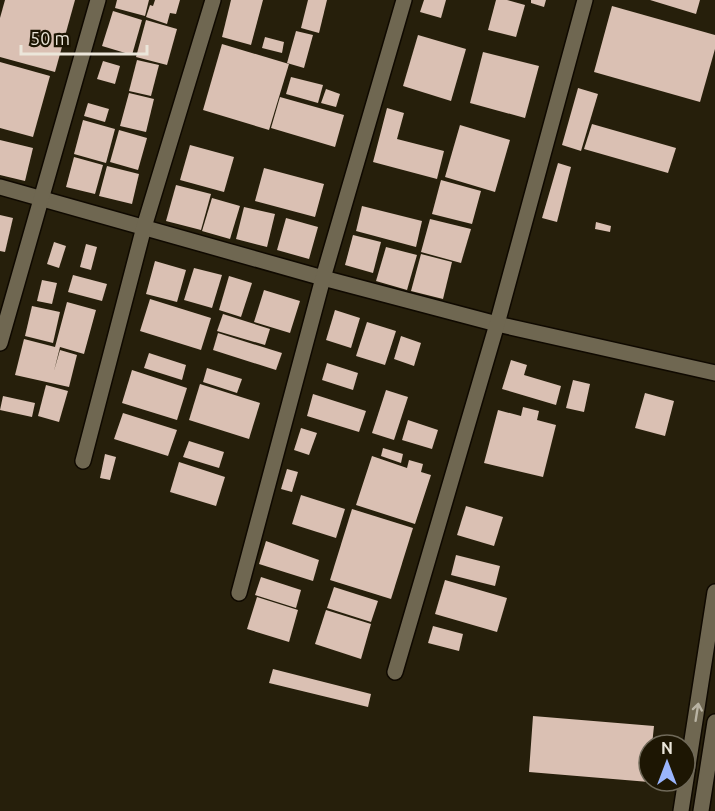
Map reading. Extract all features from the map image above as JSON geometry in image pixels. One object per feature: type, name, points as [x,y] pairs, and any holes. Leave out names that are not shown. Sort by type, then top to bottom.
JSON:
[{"type":"street","points":[[0,343],[98,0]]},
{"type":"street","points":[[83,460],[144,227],[213,0]]},
{"type":"street","points":[[239,593],[323,278],[404,0]]},
{"type":"street","points":[[395,672],[497,324],[585,0]]},
{"type":"street","points":[[0,187],[323,278],[497,324],[715,373]]},
{"type":"street","points":[[681,811],[715,592]]},
{"type":"street","points":[[701,811],[715,722]]},
{"type":"building","points":[[5,0],[75,0],[55,72],[0,57],[0,18]]},
{"type":"building","points":[[117,0],[149,0],[145,16],[115,8]]},
{"type":"building","points":[[155,0],[180,0],[176,14],[170,13],[167,24],[146,17],[150,5],[153,6]]},
{"type":"building","points":[[231,0],[263,0],[251,45],[222,37]]},
{"type":"building","points":[[308,0],[327,0],[319,33],[301,28]]},
{"type":"building","points":[[424,0],[446,0],[441,18],[420,12]]},
{"type":"building","points":[[496,0],[507,0],[525,5],[516,37],[488,30]]},
{"type":"building","points":[[531,0],[546,0],[544,7],[531,3]]},
{"type":"building","points":[[650,0],[700,0],[696,14]]},
{"type":"building","points":[[612,6],[715,35],[715,49],[700,102],[594,72]]},
{"type":"building","points":[[113,11],[142,20],[132,55],[102,46]]},
{"type":"building","points":[[146,20],[177,29],[167,65],[136,57]]},
{"type":"building","points":[[296,31],[313,35],[304,68],[287,63]]},
{"type":"building","points":[[418,35],[466,49],[451,101],[403,86]]},
{"type":"building","points":[[265,37],[284,42],[282,53],[262,48]]},
{"type":"building","points":[[222,44],[289,64],[269,130],[203,110]]},
{"type":"building","points":[[483,52],[539,66],[525,118],[470,103]]},
{"type":"building","points":[[137,60],[159,65],[151,96],[129,91]]},
{"type":"building","points":[[103,61],[120,66],[115,84],[97,79]]},
{"type":"building","points":[[0,62],[50,76],[33,137],[0,128]]},
{"type":"building","points":[[291,77],[323,85],[318,103],[286,94]]},
{"type":"building","points":[[578,88],[598,94],[581,151],[562,145]]},
{"type":"building","points":[[326,89],[340,94],[336,107],[321,103]]},
{"type":"building","points":[[129,93],[154,99],[146,132],[120,126]]},
{"type":"building","points":[[280,97],[344,115],[335,147],[271,128]]},
{"type":"building","points":[[88,103],[109,109],[105,122],[84,116]]},
{"type":"building","points":[[387,108],[404,113],[397,139],[444,151],[437,179],[373,162]]},
{"type":"building","points":[[83,120],[115,129],[106,163],[74,154]]},
{"type":"building","points":[[592,124],[676,148],[668,173],[584,149]]},
{"type":"building","points":[[460,125],[510,140],[495,192],[445,177]]},
{"type":"building","points":[[119,130],[147,138],[138,170],[110,162]]},
{"type":"building","points":[[0,140],[33,148],[25,181],[0,175]]},
{"type":"building","points":[[190,145],[234,157],[224,192],[180,180]]},
{"type":"building","points":[[74,157],[103,165],[95,194],[66,187]]},
{"type":"building","points":[[558,163],[571,167],[557,222],[542,218]]},
{"type":"building","points":[[107,166],[139,174],[132,204],[99,196]]},
{"type":"building","points":[[264,168],[324,184],[315,217],[255,201]]},
{"type":"building","points":[[441,180],[481,191],[472,224],[432,214]]},
{"type":"building","points":[[176,185],[211,194],[201,230],[166,221]]},
{"type":"building","points":[[212,198],[240,206],[230,239],[202,231]]},
{"type":"building","points":[[362,206],[422,221],[416,247],[356,231]]},
{"type":"building","points":[[244,207],[275,214],[267,247],[236,239]]},
{"type":"building","points":[[0,215],[13,218],[5,252],[0,251]]},
{"type":"building","points":[[286,218],[318,227],[309,259],[277,250]]},
{"type":"building","points":[[430,219],[471,229],[461,263],[421,252]]},
{"type":"building","points":[[596,222],[611,226],[610,232],[595,229]]},
{"type":"building","points":[[353,235],[381,242],[373,273],[345,265]]},
{"type":"building","points":[[54,242],[66,246],[59,268],[47,264]]},
{"type":"building","points":[[86,244],[97,247],[91,270],[80,267]]},
{"type":"building","points":[[386,247],[417,255],[407,290],[376,281]]},
{"type":"building","points":[[421,254],[452,262],[443,299],[411,291]]},
{"type":"building","points":[[155,261],[186,270],[177,302],[146,294]]},
{"type":"building","points":[[194,268],[222,275],[212,308],[184,300]]},
{"type":"building","points":[[73,275],[107,284],[102,301],[68,292]]},
{"type":"building","points":[[229,276],[252,283],[241,317],[219,310]]},
{"type":"building","points":[[42,280],[57,283],[52,304],[37,301]]},
{"type":"building","points":[[264,290],[300,301],[290,333],[254,322]]},
{"type":"building","points":[[150,299],[211,318],[201,350],[140,331]]},
{"type":"building","points":[[67,302],[96,310],[84,354],[60,347],[54,371],[60,350],[77,355],[69,387],[15,375],[24,339],[55,347]]},
{"type":"building","points":[[32,306],[60,312],[53,343],[25,336]]},
{"type":"building","points":[[335,310],[360,318],[351,348],[326,340]]},
{"type":"building","points":[[223,314],[270,329],[265,345],[217,331]]},
{"type":"building","points":[[367,322],[396,331],[385,365],[356,356]]},
{"type":"building","points":[[218,333],[282,353],[276,370],[213,350]]},
{"type":"building","points":[[401,336],[421,343],[414,366],[394,359]]},
{"type":"building","points":[[149,353],[186,365],[182,380],[144,368]]},
{"type":"building","points":[[511,360],[527,365],[524,375],[561,386],[556,405],[502,389]]},
{"type":"building","points":[[327,363],[358,373],[353,390],[322,380]]},
{"type":"building","points":[[207,368],[242,379],[237,393],[203,382]]},
{"type":"building","points":[[132,370],[187,388],[177,420],[122,403]]},
{"type":"building","points":[[573,380],[590,384],[584,412],[566,408]]},
{"type":"building","points":[[200,384],[260,403],[249,439],[189,420]]},
{"type":"building","points":[[46,385],[68,391],[59,422],[38,416]]},
{"type":"building","points":[[386,390],[408,397],[394,440],[372,433]]},
{"type":"building","points":[[645,393],[674,401],[665,436],[635,428]]},
{"type":"building","points":[[313,394],[366,411],[359,432],[307,416]]},
{"type":"building","points":[[3,396],[35,403],[32,417],[0,410]]},
{"type":"building","points":[[523,407],[539,411],[537,420],[556,425],[543,477],[484,463],[498,410],[521,416]]},
{"type":"building","points":[[123,413],[177,430],[168,456],[114,439]]},
{"type":"building","points":[[408,420],[438,430],[432,449],[402,440]]},
{"type":"building","points":[[301,428],[317,433],[309,455],[294,450]]},
{"type":"building","points":[[189,441],[224,452],[219,468],[183,457]]},
{"type":"building","points":[[383,448],[403,454],[401,463],[381,456]]},
{"type":"building","points":[[105,454],[116,457],[110,480],[100,478]]},
{"type":"building","points":[[372,456],[407,468],[409,460],[423,464],[421,472],[431,475],[415,524],[356,505]]},
{"type":"building","points":[[179,462],[225,477],[216,506],[170,492]]},
{"type":"building","points":[[287,469],[298,472],[292,492],[281,489]]},
{"type":"building","points":[[301,495],[345,509],[336,538],[292,524]]},
{"type":"building","points":[[466,506],[503,517],[494,546],[457,535]]},
{"type":"building","points":[[352,509],[413,528],[391,599],[330,580]]},
{"type":"building","points":[[266,541],[319,560],[313,581],[259,564]]},
{"type":"building","points":[[456,555],[500,566],[495,586],[451,575]]},
{"type":"building","points":[[261,577],[301,590],[296,608],[255,595]]},
{"type":"building","points":[[445,580],[507,598],[497,632],[435,614]]},
{"type":"building","points":[[334,587],[378,601],[371,622],[327,608]]},
{"type":"building","points":[[257,597],[298,610],[289,642],[247,629]]},
{"type":"building","points":[[326,610],[371,624],[361,659],[315,644]]},
{"type":"building","points":[[433,626],[463,634],[459,651],[428,643]]},
{"type":"building","points":[[273,669],[371,694],[368,707],[269,683]]},
{"type":"building","points":[[533,716],[654,726],[653,733],[637,733],[637,781],[529,772]]}]
